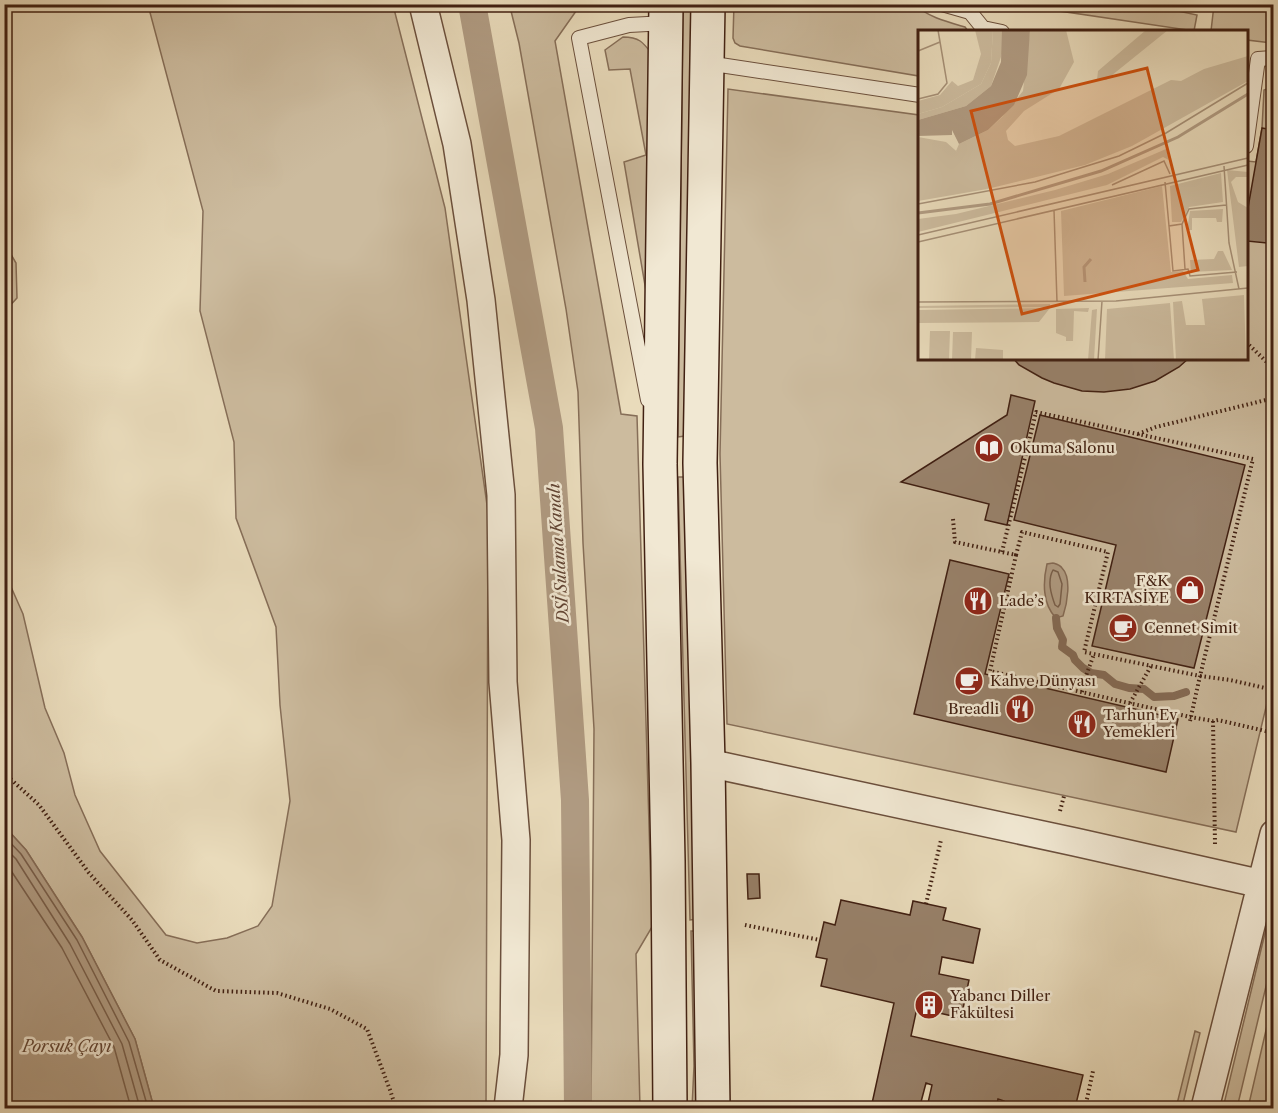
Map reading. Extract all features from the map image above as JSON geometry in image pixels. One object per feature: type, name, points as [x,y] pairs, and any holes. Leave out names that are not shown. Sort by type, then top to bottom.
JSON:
[{"type":"street","points":[[423,4],[457,144],[481,300],[501,495],[503,682],[516,840],[513,1055],[508,1108]]},
{"type":"street","points":[[708,4],[700,464],[708,763],[713,1108]]},
{"type":"street","points":[[666,14],[660,464],[668,861],[670,1108]]},
{"type":"street","points":[[660,464],[700,464]]},
{"type":"street","points":[[708,763],[1262,884]]},
{"type":"street","points":[[1205,1108],[1274,834]]},
{"type":"lane","points":[[942,4],[970,12],[983,30]]},
{"type":"lane","points":[[660,464],[579,38],[666,14]]},
{"type":"lane","points":[[1248,117],[1251,74],[1258,59],[1274,58]]},
{"type":"lane","points":[[707,63],[918,95]]},
{"type":"path","points":[[1248,344],[1274,369]]},
{"type":"path","points":[[1137,434],[1156,427],[1274,398]]},
{"type":"path","points":[[1002,552],[1036,412],[1252,459],[1190,719]]},
{"type":"path","points":[[953,519],[955,542],[1016,555]]},
{"type":"path","points":[[1274,690],[1084,652],[1108,552],[1022,532],[990,671],[1190,719],[1218,720],[1274,733]]},
{"type":"path","points":[[1082,692],[1094,654]]},
{"type":"path","points":[[1130,703],[1151,666]]},
{"type":"path","points":[[1213,721],[1215,844]]},
{"type":"path","points":[[4,773],[39,806],[89,873],[132,920],[160,960],[216,991],[277,993],[330,1009],[367,1029],[396,1108]]},
{"type":"path","points":[[1060,811],[1064,796]]},
{"type":"path","points":[[926,904],[946,814]]},
{"type":"path","points":[[744,925],[820,940]]},
{"type":"path","points":[[1085,1108],[1093,1071]]},
{"type":"green space","points":[[581,4],[555,41],[621,414],[637,416],[652,927],[636,954],[640,1108],[591,1108],[594,729],[583,543],[578,392],[566,309],[519,43],[511,11],[544,5]]},
{"type":"green space","points":[[691,4],[685,436],[678,437],[683,5]]},
{"type":"green space","points":[[734,4],[915,5],[932,16],[965,27],[967,30],[918,30],[918,76],[740,46],[733,38]]},
{"type":"green space","points":[[1145,4],[1197,15],[1194,30],[1187,30],[1053,10],[1054,5]]},
{"type":"green space","points":[[148,5],[393,5],[445,208],[488,512],[486,1108],[154,1108],[135,1039],[82,937],[26,850],[5,827],[4,571],[23,614],[45,708],[64,753],[75,795],[100,851],[166,935],[197,943],[227,938],[258,926],[272,906],[290,801],[280,705],[276,627],[236,518],[234,442],[200,311],[203,211]]},
{"type":"green space","points":[[1214,5],[1273,5],[1273,43],[1248,40],[1248,30],[1211,30]]},
{"type":"green space","points":[[623,37],[640,41],[652,54],[647,297],[624,162],[646,155],[630,69],[609,70],[605,50]]},
{"type":"green space","points":[[1273,87],[1274,674],[1236,832],[727,724],[720,454],[728,89],[918,115],[918,360],[1248,360],[1248,161],[1256,162],[1262,128],[1264,90]]},
{"type":"green space","points":[[5,244],[16,263],[17,298],[5,311]]},
{"type":"green space","points":[[678,477],[684,477],[697,919],[690,920]]},
{"type":"green space","points":[[1266,929],[1273,931],[1273,957],[1237,1108],[1223,1108]]},
{"type":"green space","points":[[691,931],[699,931],[700,1108],[692,1108],[694,1066]]},
{"type":"green space","points":[[1273,1000],[1273,1108],[1248,1108]]},
{"type":"green space","points":[[1195,1031],[1200,1033],[1182,1108],[1176,1108]]},
{"type":"water","points":[[1053,563],[1065,572],[1068,584],[1063,616],[1056,618],[1048,606],[1045,592],[1047,564]]},
{"type":"water","name":"Porsuk Çayı","points":[[5,827],[26,850],[82,937],[135,1039],[154,1108],[5,1108]]},
{"type":"building","points":[[1262,128],[1274,130],[1274,202],[1267,243],[1248,241],[1248,208]]},
{"type":"building","points":[[1015,360],[1187,360],[1155,381],[1130,389],[1104,392],[1082,391],[1054,383],[1019,365]]},
{"type":"building","name":"Okuma Salonu","points":[[1011,395],[1035,401],[1007,525],[985,520],[989,504],[901,482],[1007,415]]},
{"type":"building","points":[[1040,415],[1245,465],[1194,668],[1092,646],[1116,545],[1014,520]]},
{"type":"building","points":[[950,560],[1009,574],[985,674],[1178,719],[1166,772],[914,714]]},
{"type":"building","points":[[747,874],[759,874],[760,898],[748,899]]},
{"type":"building","name":"Yabancı Diller Fakültesi","points":[[841,900],[910,915],[913,901],[946,908],[943,920],[980,929],[973,963],[942,957],[939,974],[969,980],[961,1018],[917,1008],[911,1036],[1083,1075],[1075,1108],[1002,1108],[1004,1101],[998,1099],[996,1108],[871,1108],[894,1003],[821,986],[827,959],[816,957],[824,922],[835,925]],"holes":[[[926,1083],[932,1085],[928,1103],[921,1102]]]},
{"type":"waterway","name":"DSİ Sulama Kanalı","points":[[472,4],[549,428],[575,800],[578,1108]]},
{"type":"waterway","points":[[1056,618],[1057,628],[1063,640],[1062,647],[1091,673],[1104,675],[1115,684],[1144,689],[1154,697],[1174,696],[1186,692]]},
{"type":"place","name":"Okuma Salonu","points":[[989,448]]},
{"type":"place","name":"F&K KIRTASİYE","points":[[1190,590]]},
{"type":"place","name":"Lade’s","points":[[978,601]]},
{"type":"place","name":"Cennet Simit","points":[[1123,628]]},
{"type":"place","name":"Kahve Dünyası","points":[[969,681]]},
{"type":"place","name":"Breadli","points":[[1020,709]]},
{"type":"place","name":"Tarhun Ev Yemekleri","points":[[1082,724]]},
{"type":"place","name":"Yabancı Diller Fakültesi","points":[[929,1005]]}]
